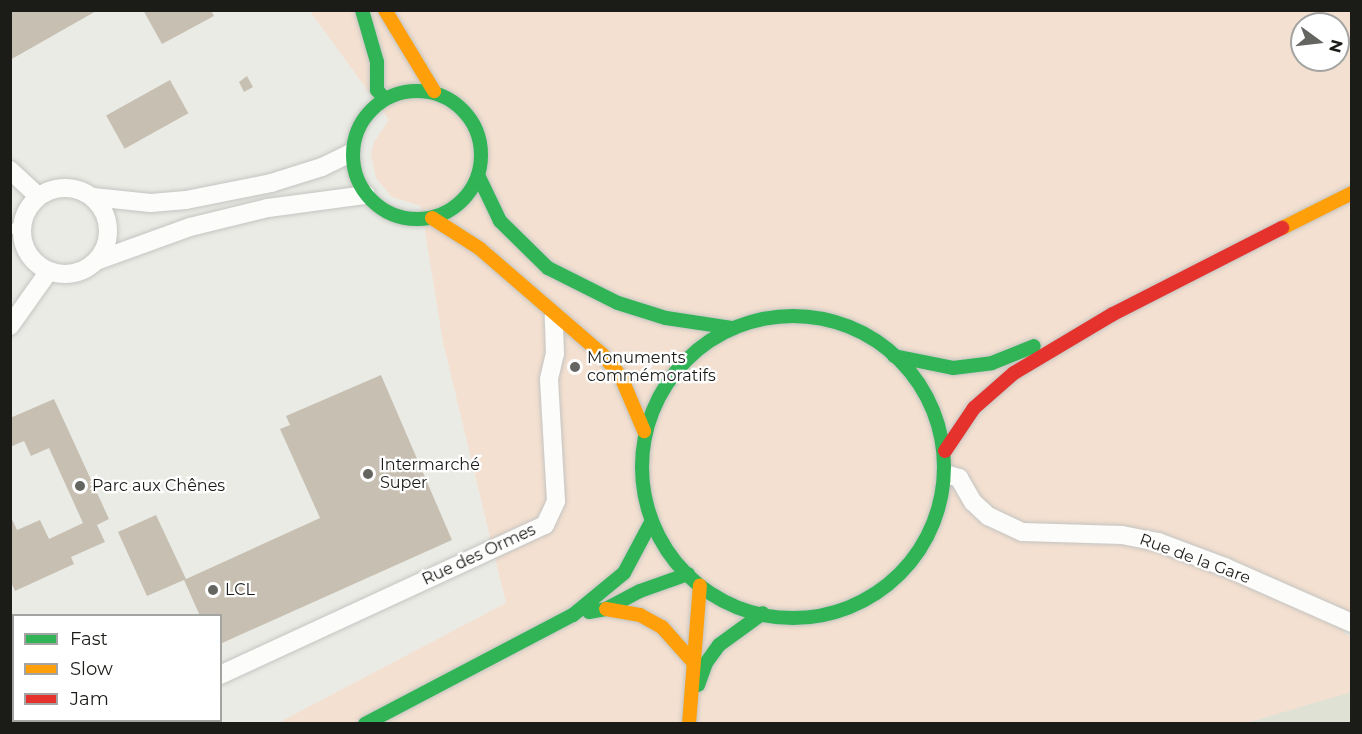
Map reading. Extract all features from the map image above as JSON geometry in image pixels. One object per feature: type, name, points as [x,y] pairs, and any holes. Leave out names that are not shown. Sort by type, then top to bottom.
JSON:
[{"type":"main road","points":[[363,10],[376,62],[377,90],[384,98]]},
{"type":"main road","points":[[385,10],[434,91],[466,112],[477,131],[481,153],[478,175],[467,194],[452,209],[432,218],[395,216],[366,195],[355,175],[351,153],[367,112],[384,98],[405,90],[434,91]]},
{"type":"main road","points":[[478,175],[500,221],[548,268],[618,303],[666,318],[733,328]]},
{"type":"main road","points":[[945,451],[974,408],[1014,373],[1113,314],[1352,193]]},
{"type":"main road","points":[[432,218],[479,248],[554,316],[602,354],[621,377],[644,431]]},
{"type":"main road","points":[[894,356],[953,368],[992,363],[1113,314]]},
{"type":"main road","points":[[778,316],[820,318],[860,332],[894,356],[918,384],[931,408],[945,451],[946,474],[933,526],[917,555],[887,586],[849,607],[817,614],[763,613],[730,603],[700,585],[670,560],[650,524],[639,478],[644,431],[665,387],[695,350],[733,328],[778,316]]},
{"type":"main road","points":[[365,723],[573,615],[624,573],[650,524]]},
{"type":"main road","points":[[573,615],[606,609],[640,591],[688,574]]},
{"type":"main road","points":[[692,705],[693,662],[699,624],[700,585]]},
{"type":"main road","points":[[606,609],[640,615],[662,627],[693,662]]},
{"type":"main road","points":[[688,723],[706,663],[719,645],[763,613]]},
{"type":"street","points":[[351,153],[322,167],[271,183],[186,200],[151,203],[93,197],[63,187],[38,196],[16,227],[26,251],[49,271],[74,273],[96,261],[190,227],[268,208],[366,195]]},
{"type":"street","points":[[10,170],[38,196]]},
{"type":"street","points":[[93,197],[106,216],[108,230],[96,261]]},
{"type":"street","points":[[10,326],[49,271]]},
{"type":"street","name":"Rue des Ormes","points":[[222,674],[545,525],[556,501],[549,379],[555,354],[554,316]]},
{"type":"street","name":"Rue de la Gare","points":[[946,474],[959,478],[973,502],[988,516],[1023,532],[1122,535],[1158,542],[1352,623]]},
{"type":"shaded area","points":[[310,11],[1351,11],[1352,617],[1344,633],[1351,637],[1351,692],[1243,724],[276,724],[506,603],[443,342],[421,206],[392,197],[376,178],[371,154],[374,142],[389,120]]},
{"type":"shaded area","points":[[1351,692],[1351,723],[1243,723]]},
{"type":"building","points":[[10,10],[98,10],[10,60]]},
{"type":"building","points":[[143,10],[211,10],[214,16],[162,44]]},
{"type":"building","points":[[247,76],[253,87],[244,92],[239,82]]},
{"type":"building","points":[[170,80],[188,113],[125,149],[106,115]]},
{"type":"building","points":[[381,375],[452,540],[222,643],[222,614],[199,614],[184,580],[147,596],[118,532],[156,515],[186,579],[320,518],[280,429],[290,425],[286,416]]},
{"type":"building","name":"Parc aux Chênes","points":[[54,399],[109,519],[97,525],[105,542],[71,557],[74,564],[15,591],[10,580],[10,515],[17,530],[40,520],[49,539],[83,523],[49,448],[31,456],[24,441],[10,447],[10,418]]},
{"type":"traffic: fast","points":[[362,10],[377,62],[377,90],[384,98]]},
{"type":"traffic: fast","points":[[417,91],[442,96],[462,110],[476,130],[481,155],[476,180],[462,200],[442,214],[417,219],[392,214],[372,200],[358,180],[353,155],[358,130],[372,110],[392,96],[417,91]]},
{"type":"traffic: fast","points":[[478,175],[500,221],[548,268],[618,303],[666,318],[733,328]]},
{"type":"traffic: fast","points":[[793,316],[822,319],[851,328],[877,342],[900,360],[918,383],[932,409],[941,438],[944,467],[941,496],[932,525],[918,551],[900,574],[877,592],[851,606],[822,615],[793,618],[764,615],[735,606],[709,592],[686,574],[668,551],[654,525],[645,496],[642,467],[645,438],[654,409],[668,383],[686,360],[709,342],[735,328],[764,319],[793,316]]},
{"type":"traffic: fast","points":[[894,356],[953,368],[992,363],[1034,346]]},
{"type":"traffic: fast","points":[[365,724],[573,615],[624,573],[650,524]]},
{"type":"traffic: fast","points":[[589,612],[606,609],[640,591],[688,574]]},
{"type":"traffic: fast","points":[[698,685],[706,663],[719,645],[763,613]]},
{"type":"traffic: slow","points":[[385,10],[434,91]]},
{"type":"traffic: slow","points":[[1282,228],[1352,193]]},
{"type":"traffic: slow","points":[[432,218],[479,248],[602,354],[621,377],[644,431]]},
{"type":"traffic: slow","points":[[689,724],[700,585]]},
{"type":"traffic: slow","points":[[606,609],[640,615],[662,627],[693,662]]},
{"type":"traffic: jam","points":[[945,451],[974,408],[1014,373],[1113,314],[1282,228]]},
{"type":"place","name":"Monuments commémoratifs","points":[[575,367]]},
{"type":"place","name":"Intermarché Super","points":[[368,474]]},
{"type":"place","name":"Parc aux Chênes","points":[[80,486]]},
{"type":"place","name":"LCL","points":[[213,590]]}]
